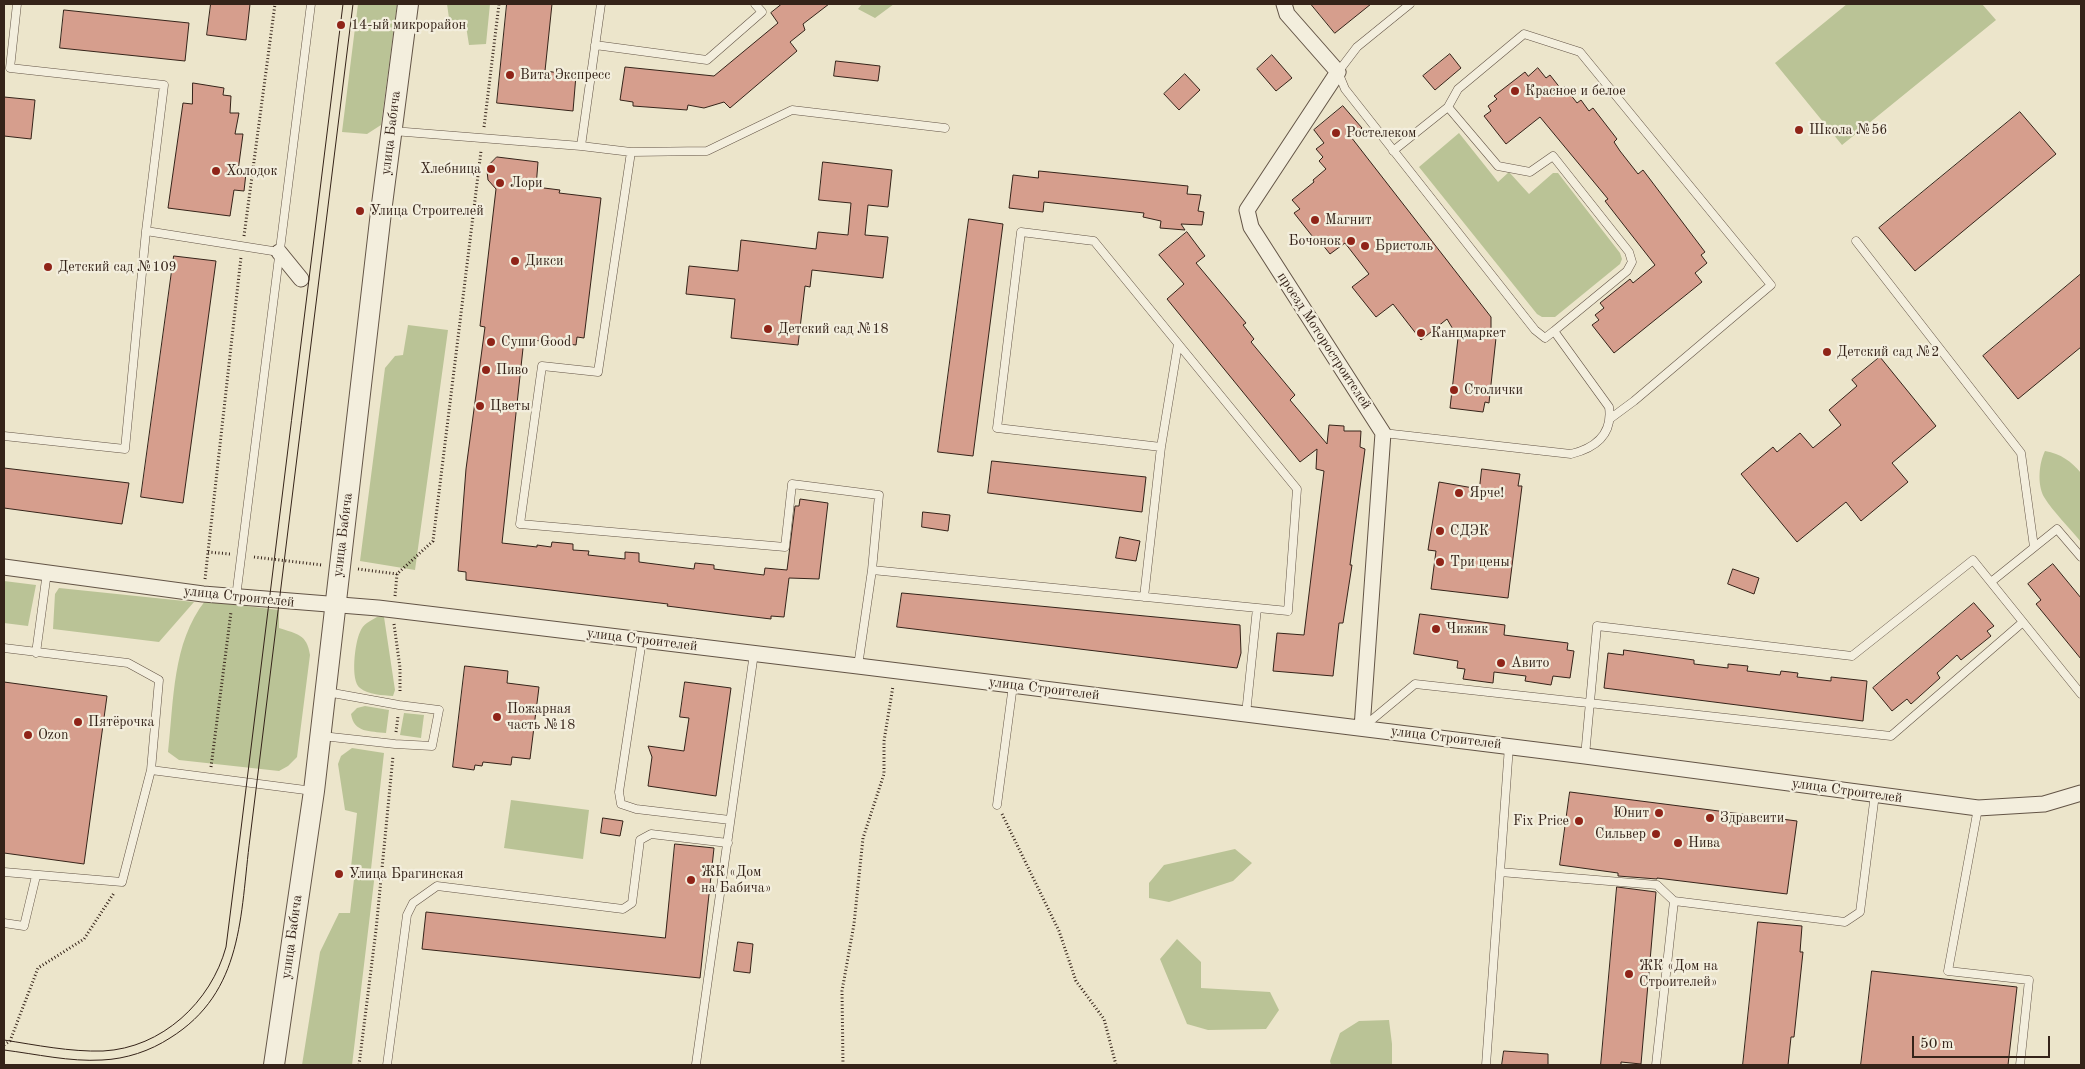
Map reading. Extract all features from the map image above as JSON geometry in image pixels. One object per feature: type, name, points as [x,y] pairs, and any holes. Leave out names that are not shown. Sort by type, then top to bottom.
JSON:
[{"type":"street","name":"улица Бабича","points":[[274,1065],[314,791],[391,130],[408,4]]},
{"type":"street","points":[[1284,4],[1288,14],[1338,72]]},
{"type":"street","name":"проезд Моторостроителей","points":[[1338,72],[1247,210],[1251,227],[1383,433]]},
{"type":"street","points":[[279,252],[301,279]]},
{"type":"street","points":[[1362,728],[1383,433]]},
{"type":"street","name":"улица Строителей","points":[[4,567],[203,594],[394,610],[858,666],[1509,746],[1978,808],[2044,804],[2081,793]]},
{"type":"lane","points":[[4,436],[126,448],[146,232],[164,85],[10,68],[17,4]]},
{"type":"lane","points":[[235,597],[311,4]]},
{"type":"lane","points":[[581,146],[601,4]]},
{"type":"lane","points":[[596,45],[707,60],[762,12],[755,4]]},
{"type":"lane","points":[[1410,4],[1357,47],[1338,72],[1344,89],[1535,330],[1545,338],[1627,271],[1632,262],[1629,252],[1553,156],[1530,172],[1498,166],[1448,107]]},
{"type":"lane","points":[[1394,152],[1448,107],[1458,89],[1524,34],[1580,52],[1771,285],[1634,401],[1611,418]]},
{"type":"lane","points":[[391,130],[630,152],[707,151],[792,110],[945,128]]},
{"type":"lane","points":[[630,152],[598,372],[542,366],[520,524],[785,547],[792,484],[879,495],[872,570],[858,666]]},
{"type":"lane","points":[[146,232],[279,252]]},
{"type":"lane","points":[[872,570],[1288,611],[1297,489],[1094,241],[1022,232],[997,428],[1160,447]]},
{"type":"lane","points":[[1856,241],[2021,453],[2034,547]]},
{"type":"lane","points":[[1383,433],[1571,454],[1588,450],[1607,431],[1611,418],[1609,407],[1554,332]]},
{"type":"lane","points":[[1144,597],[1160,447],[1178,344]]},
{"type":"lane","points":[[1991,582],[2057,529],[2081,558]]},
{"type":"lane","points":[[1585,756],[1597,626],[1852,656],[1973,560],[2081,694]]},
{"type":"lane","points":[[36,654],[47,572]]},
{"type":"lane","points":[[1246,714],[1257,608]]},
{"type":"lane","points":[[1362,728],[1415,684],[1891,736],[2024,622]]},
{"type":"lane","points":[[642,640],[619,792],[622,804],[636,809],[730,820]]},
{"type":"lane","points":[[4,648],[36,654],[128,663],[159,680],[151,770],[122,882],[4,872]]},
{"type":"lane","points":[[696,1064],[754,654]]},
{"type":"lane","points":[[997,805],[1013,685]]},
{"type":"lane","points":[[320,736],[432,746],[439,710],[325,692]]},
{"type":"lane","points":[[1486,1065],[1509,746]]},
{"type":"lane","points":[[151,770],[314,791]]},
{"type":"lane","points":[[1500,872],[1657,885],[1674,901],[1845,922],[1860,912],[1875,794]]},
{"type":"lane","points":[[1978,808],[1948,971],[2029,980],[2020,1065]]},
{"type":"lane","points":[[387,1065],[407,915],[413,904],[437,886],[623,909],[632,903],[640,840],[651,834],[728,843]]},
{"type":"lane","points":[[4,922],[24,926],[36,876]]},
{"type":"lane","points":[[1656,1065],[1674,901]]},
{"type":"path","points":[[203,594],[243,246],[274,4]]},
{"type":"path","points":[[359,1065],[376,930],[401,686],[393,621],[397,574],[433,541],[499,4]]},
{"type":"path","points":[[208,552],[397,574]]},
{"type":"path","points":[[210,778],[235,597]]},
{"type":"path","points":[[843,1065],[842,990],[854,924],[863,838],[884,774],[884,741],[895,671]]},
{"type":"path","points":[[997,805],[1059,931],[1076,981],[1104,1019],[1116,1065]]},
{"type":"path","points":[[4,1045],[10,1041],[38,968],[84,938],[122,882]]},
{"type":"green space","points":[[358,4],[397,4],[381,125],[367,134],[342,132]]},
{"type":"green space","points":[[447,4],[490,4],[486,44],[469,45],[466,26],[450,25]]},
{"type":"green space","points":[[862,4],[894,4],[875,18],[858,9]]},
{"type":"green space","points":[[1847,4],[1982,4],[1996,20],[1842,145],[1775,63]]},
{"type":"green space","points":[[1459,133],[1498,182],[1509,172],[1529,194],[1553,173],[1558,173],[1620,253],[1622,259],[1620,264],[1555,317],[1542,317],[1537,314],[1419,167]]},
{"type":"green space","points":[[408,325],[448,330],[415,570],[360,561],[385,368],[395,356],[403,355]]},
{"type":"green space","points":[[2045,451],[2065,459],[2081,473],[2081,542],[2052,509],[2042,492],[2040,474],[2041,461]]},
{"type":"green space","points":[[4,581],[36,585],[28,626],[4,623]]},
{"type":"green space","points":[[59,588],[194,602],[159,642],[53,629],[55,594]]},
{"type":"green space","points":[[205,601],[279,610],[279,628],[300,636],[309,648],[310,655],[297,757],[288,766],[279,771],[179,760],[168,752],[176,673],[180,654],[194,617]]},
{"type":"green space","points":[[377,617],[384,617],[395,690],[393,696],[367,692],[360,688],[355,678],[354,661],[358,637],[361,629],[369,621]]},
{"type":"green space","points":[[365,706],[389,710],[386,733],[364,730],[355,725],[351,714],[357,708]]},
{"type":"green space","points":[[404,713],[424,715],[421,738],[400,735]]},
{"type":"green space","points":[[352,748],[384,753],[371,869],[351,867],[357,813],[345,810],[338,764],[341,756]]},
{"type":"green space","points":[[511,800],[589,810],[583,859],[504,848]]},
{"type":"green space","points":[[1235,849],[1252,863],[1233,881],[1169,902],[1149,898],[1149,883],[1164,865]]},
{"type":"green space","points":[[355,871],[375,873],[352,1065],[302,1065],[320,952],[339,913],[350,913]]},
{"type":"green space","points":[[1177,939],[1201,962],[1201,988],[1270,992],[1279,1010],[1266,1029],[1208,1030],[1187,1024],[1160,959]]},
{"type":"green space","points":[[1389,1020],[1392,1065],[1331,1065],[1330,1061],[1340,1033],[1359,1021]]},
{"type":"building","points":[[211,4],[250,4],[246,40],[207,35]]},
{"type":"building","points":[[507,4],[552,4],[545,71],[576,75],[573,111],[497,103]]},
{"type":"building","points":[[782,4],[829,4],[803,24],[805,30],[790,42],[797,51],[730,108],[724,102],[704,108],[688,105],[687,110],[633,106],[633,102],[620,100],[625,67],[714,76],[778,23],[771,13]]},
{"type":"building","points":[[1311,4],[1371,4],[1335,33]]},
{"type":"building","points":[[64,10],[189,23],[185,61],[60,48]]},
{"type":"building","points":[[1450,54],[1461,68],[1435,90],[1423,76]]},
{"type":"building","points":[[1272,55],[1292,78],[1276,91],[1257,69]]},
{"type":"building","points":[[836,61],[880,66],[878,81],[834,76]]},
{"type":"building","points":[[1538,68],[1546,78],[1550,75],[1561,89],[1564,86],[1577,103],[1581,100],[1589,111],[1593,108],[1617,139],[1614,142],[1620,151],[1638,174],[1643,170],[1705,252],[1701,255],[1707,263],[1695,273],[1702,282],[1614,353],[1592,325],[1599,320],[1595,315],[1604,308],[1600,303],[1630,279],[1633,283],[1655,265],[1605,201],[1608,199],[1540,117],[1506,144],[1484,116],[1491,111],[1488,106],[1497,99],[1494,96],[1525,72],[1528,76]]},
{"type":"building","points":[[1185,74],[1200,90],[1179,110],[1164,94]]},
{"type":"building","points":[[193,83],[224,88],[223,95],[231,96],[230,113],[239,113],[235,134],[243,134],[238,171],[246,173],[244,191],[234,190],[230,216],[168,208],[183,103],[192,104]]},
{"type":"building","points":[[4,97],[35,100],[31,139],[4,136]]},
{"type":"building","points":[[1343,106],[1362,128],[1351,137],[1491,317],[1491,337],[1496,338],[1489,403],[1485,402],[1483,412],[1450,408],[1458,338],[1447,319],[1421,340],[1393,304],[1376,317],[1352,287],[1369,274],[1345,243],[1330,254],[1322,244],[1320,246],[1294,213],[1300,209],[1292,200],[1314,182],[1313,180],[1326,169],[1319,161],[1323,157],[1316,149],[1324,143],[1314,130]]},
{"type":"building","points":[[2020,112],[2056,154],[1915,271],[1879,228]]},
{"type":"building","points":[[497,157],[538,162],[536,187],[560,190],[559,193],[601,198],[584,338],[577,337],[576,345],[524,339],[502,543],[537,547],[537,545],[551,547],[552,542],[573,544],[573,550],[589,551],[588,555],[625,559],[625,552],[639,553],[639,562],[694,569],[695,563],[714,565],[714,569],[764,575],[765,568],[787,570],[795,506],[799,506],[800,499],[828,503],[819,579],[789,578],[784,617],[771,616],[771,619],[667,606],[668,604],[466,580],[466,572],[458,571],[466,469],[485,327],[480,326],[496,189],[488,180],[487,171],[488,166]]},
{"type":"building","points":[[823,162],[892,170],[888,207],[868,205],[865,235],[888,237],[883,278],[812,270],[810,287],[805,286],[798,345],[731,338],[735,299],[686,294],[689,266],[738,271],[741,240],[816,249],[818,232],[848,235],[851,203],[819,200]]},
{"type":"building","points":[[1039,171],[1188,186],[1187,194],[1201,195],[1198,211],[1204,212],[1202,225],[1181,224],[1185,230],[1160,228],[1161,221],[1143,217],[1144,213],[1044,202],[1043,212],[1009,208],[1013,175],[1038,178]]},
{"type":"building","points":[[969,219],[1003,224],[973,456],[938,452]]},
{"type":"building","points":[[1187,232],[1205,256],[1196,263],[1246,323],[1243,325],[1254,339],[1251,342],[1295,395],[1290,400],[1327,444],[1329,425],[1344,426],[1344,431],[1361,431],[1360,447],[1365,449],[1350,565],[1352,565],[1343,623],[1339,623],[1333,676],[1273,671],[1277,633],[1304,635],[1324,471],[1316,469],[1317,449],[1300,462],[1167,299],[1184,284],[1159,255]]},
{"type":"building","points":[[174,256],[216,261],[183,503],[141,497]]},
{"type":"building","points":[[2081,274],[2081,347],[2018,399],[1983,356]]},
{"type":"building","points":[[1880,357],[1936,426],[1892,463],[1908,482],[1861,521],[1846,502],[1797,542],[1741,474],[1773,447],[1777,452],[1800,433],[1813,448],[1841,425],[1829,410],[1857,386],[1852,380]]},
{"type":"building","points":[[992,461],[1146,477],[1142,512],[988,493]]},
{"type":"building","points":[[4,468],[129,483],[122,524],[4,508]]},
{"type":"building","points":[[1482,469],[1520,474],[1518,486],[1522,486],[1508,598],[1431,589],[1436,551],[1428,550],[1439,482],[1479,489]]},
{"type":"building","points":[[923,512],[950,515],[948,531],[922,527]]},
{"type":"building","points":[[1120,537],[1140,541],[1136,561],[1116,558]]},
{"type":"building","points":[[2053,564],[2081,598],[2081,659],[2036,604],[2041,600],[2028,584]]},
{"type":"building","points":[[1733,569],[1759,578],[1754,594],[1728,584]]},
{"type":"building","points":[[902,593],[1240,625],[1241,653],[1237,668],[897,627]]},
{"type":"building","points":[[1974,603],[1994,626],[1987,631],[1991,636],[1961,660],[1957,655],[1937,673],[1940,678],[1911,704],[1907,699],[1892,711],[1873,688]]},
{"type":"building","points":[[1420,614],[1505,625],[1504,635],[1568,643],[1567,650],[1574,651],[1570,678],[1553,676],[1551,685],[1525,681],[1526,676],[1494,672],[1493,683],[1463,679],[1465,669],[1457,668],[1458,661],[1414,654]]},
{"type":"building","points":[[1624,650],[1694,660],[1694,664],[1728,668],[1728,664],[1748,666],[1747,671],[1780,675],[1781,671],[1798,673],[1797,677],[1831,681],[1831,677],[1867,681],[1863,721],[1604,688],[1608,653],[1623,655]]},
{"type":"building","name":"Пожарная часть №18","points":[[465,666],[508,671],[507,683],[539,687],[530,759],[512,757],[511,765],[483,762],[482,766],[475,765],[474,770],[453,767]]},
{"type":"building","points":[[4,682],[107,696],[84,864],[4,853]]},
{"type":"building","points":[[685,682],[731,688],[716,796],[648,786],[652,757],[648,746],[684,751],[689,718],[680,717]]},
{"type":"building","name":"Нива","points":[[1570,792],[1797,821],[1787,894],[1657,878],[1618,876],[1618,873],[1560,865]]},
{"type":"building","points":[[603,818],[623,821],[620,836],[601,833]]},
{"type":"building","name":"ЖК «Дом на Бабича»","points":[[675,844],[714,848],[700,978],[422,949],[426,912],[665,938]]},
{"type":"building","name":"ЖК «Дом на Строителей»","points":[[1617,887],[1656,892],[1641,1064],[1621,1062],[1621,1065],[1601,1065]]},
{"type":"building","points":[[1758,922],[1802,926],[1800,952],[1803,952],[1794,1037],[1791,1037],[1788,1065],[1743,1065]]},
{"type":"building","points":[[738,942],[753,944],[750,973],[734,971]]},
{"type":"building","points":[[1872,971],[2017,987],[2008,1065],[1861,1065]]},
{"type":"building","points":[[1504,1051],[1548,1054],[1548,1065],[1502,1065]]},
{"type":"tram line","points":[[4,1040],[53,1048],[91,1051],[125,1048],[145,1041],[181,1019],[196,1003],[209,986],[219,967],[226,947],[343,4]]},
{"type":"tram line","points":[[4,1050],[65,1059],[90,1060],[120,1058],[146,1050],[170,1038],[194,1019],[212,998],[225,975],[234,950],[244,895],[353,4]]},
{"type":"place","name":"14-ый микрорайон","points":[[341,25]]},
{"type":"place","name":"Вита Экспресс","points":[[510,75]]},
{"type":"place","name":"Красное и белое","points":[[1515,91]]},
{"type":"place","name":"Школа №56","points":[[1799,130]]},
{"type":"place","name":"Ростелеком","points":[[1336,133]]},
{"type":"place","name":"Хлебница","points":[[491,169]]},
{"type":"place","name":"Холодок","points":[[216,171]]},
{"type":"place","name":"Лори","points":[[500,183]]},
{"type":"place","name":"Улица Строителей","points":[[360,211]]},
{"type":"place","name":"Магнит","points":[[1315,220]]},
{"type":"place","name":"Бочонок","points":[[1351,241]]},
{"type":"place","name":"Бристоль","points":[[1365,246]]},
{"type":"place","name":"Дикси","points":[[515,261]]},
{"type":"place","name":"Детский сад №109","points":[[48,267]]},
{"type":"place","name":"Детский сад №18","points":[[768,329]]},
{"type":"place","name":"Канцмаркет","points":[[1421,333]]},
{"type":"place","name":"Суши Good","points":[[491,342]]},
{"type":"place","name":"Детский сад №2","points":[[1827,352]]},
{"type":"place","name":"Пиво","points":[[486,370]]},
{"type":"place","name":"Столички","points":[[1454,390]]},
{"type":"place","name":"Цветы","points":[[480,406]]},
{"type":"place","name":"Ярче!","points":[[1459,493]]},
{"type":"place","name":"СДЭК","points":[[1440,531]]},
{"type":"place","name":"Три цены","points":[[1440,562]]},
{"type":"place","name":"Чижик","points":[[1436,629]]},
{"type":"place","name":"Авито","points":[[1501,663]]},
{"type":"place","name":"Пожарная часть №18","points":[[497,717]]},
{"type":"place","name":"Пятёрочка","points":[[78,722]]},
{"type":"place","name":"Ozon","points":[[28,735]]},
{"type":"place","name":"Юнит","points":[[1659,813]]},
{"type":"place","name":"Здравсити","points":[[1710,818]]},
{"type":"place","name":"Fix Price","points":[[1579,821]]},
{"type":"place","name":"Сильвер","points":[[1656,834]]},
{"type":"place","name":"Нива","points":[[1678,843]]},
{"type":"place","name":"Улица Брагинская","points":[[339,874]]},
{"type":"place","name":"ЖК «Дом на Бабича»","points":[[691,880]]},
{"type":"place","name":"ЖК «Дом на Строителей»","points":[[1629,974]]}]
